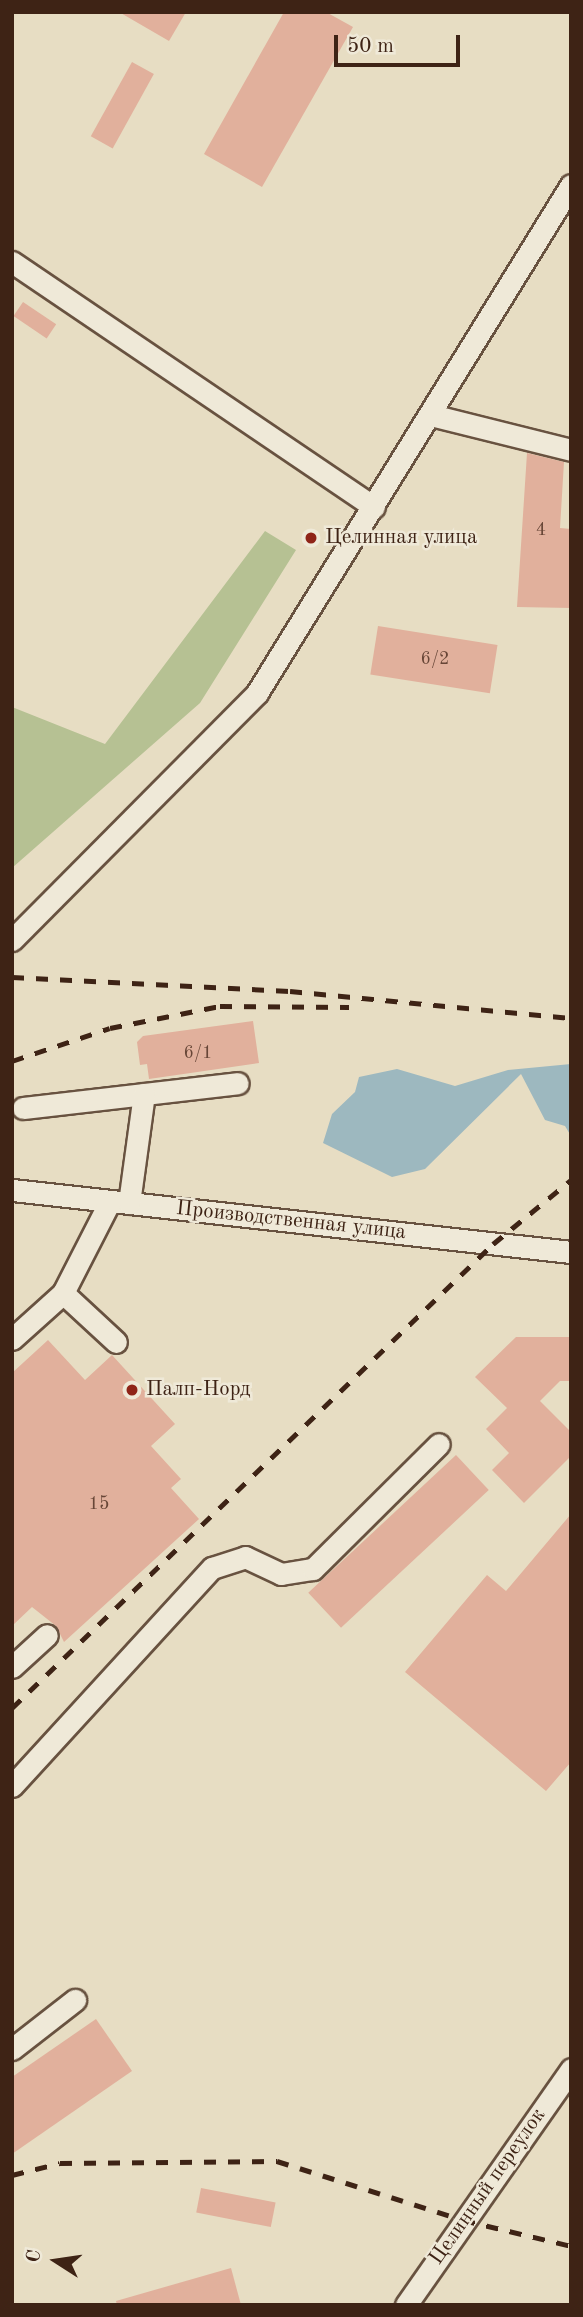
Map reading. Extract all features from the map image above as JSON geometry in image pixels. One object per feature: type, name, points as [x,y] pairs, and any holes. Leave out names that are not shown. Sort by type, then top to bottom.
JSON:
[{"type":"street","points":[[12,940],[247,704],[374,507],[571,186]]},
{"type":"street","points":[[12,262],[374,507]]},
{"type":"street","points":[[431,415],[571,450]]},
{"type":"street","points":[[23,1108],[238,1083]]},
{"type":"street","points":[[12,1339],[63,1293],[119,1202],[144,1094]]},
{"type":"street","name":"Производственная улица","points":[[12,1190],[571,1252]]},
{"type":"street","points":[[63,1293],[116,1342]]},
{"type":"street","points":[[12,1786],[212,1568],[245,1557],[281,1574],[313,1569],[439,1444]]},
{"type":"street","points":[[12,1667],[47,1635]]},
{"type":"street","points":[[12,2049],[75,2000]]},
{"type":"street","name":"Целинный переулок","points":[[406,2305],[571,2069]]},
{"type":"green space","points":[[265,531],[296,550],[200,703],[12,868],[12,707],[105,744]]},
{"type":"water","points":[[571,1064],[571,1136],[565,1126],[545,1120],[521,1074],[425,1169],[392,1177],[323,1143],[332,1114],[355,1092],[359,1077],[397,1069],[455,1086],[508,1070]]},
{"type":"building","points":[[119,12],[186,12],[169,41]]},
{"type":"building","points":[[284,12],[326,12],[353,27],[262,187],[204,154]]},
{"type":"building","points":[[132,62],[154,74],[113,148],[91,136]]},
{"type":"building","points":[[23,302],[56,324],[47,338],[13,316]]},
{"type":"building","points":[[527,453],[564,462],[560,528],[571,529],[571,608],[517,607]]},
{"type":"building","points":[[378,626],[498,645],[490,693],[370,674]]},
{"type":"building","points":[[253,1021],[259,1063],[149,1079],[147,1064],[140,1065],[137,1042],[143,1036]]},
{"type":"building","points":[[516,1337],[571,1337],[571,1381],[560,1381],[540,1401],[571,1432],[571,1456],[524,1503],[492,1470],[509,1453],[486,1429],[507,1408],[475,1377]]},
{"type":"building","points":[[48,1340],[85,1380],[112,1355],[175,1424],[151,1446],[181,1479],[171,1488],[199,1519],[64,1642],[56,1626],[32,1607],[12,1626],[12,1373]]},
{"type":"building","points":[[456,1455],[489,1490],[341,1628],[308,1593]]},
{"type":"building","points":[[571,1514],[571,1762],[546,1791],[405,1672],[487,1575],[506,1591]]},
{"type":"building","points":[[96,2019],[132,2071],[12,2154],[12,2077]]},
{"type":"building","points":[[201,2188],[276,2203],[271,2227],[196,2213]]},
{"type":"building","points":[[231,2268],[241,2305],[117,2305],[116,2301]]},
{"type":"railway","points":[[12,977],[290,991],[571,1018]]},
{"type":"railway","points":[[12,1061],[110,1028],[220,1006],[349,1007]]},
{"type":"railway","points":[[12,1708],[493,1244],[571,1180]]},
{"type":"railway","points":[[12,2175],[60,2163],[277,2161],[463,2220],[571,2246]]},
{"type":"place","name":"Целинная улица","points":[[311,538]]},
{"type":"place","name":"Палп-Норд","points":[[132,1390]]}]
